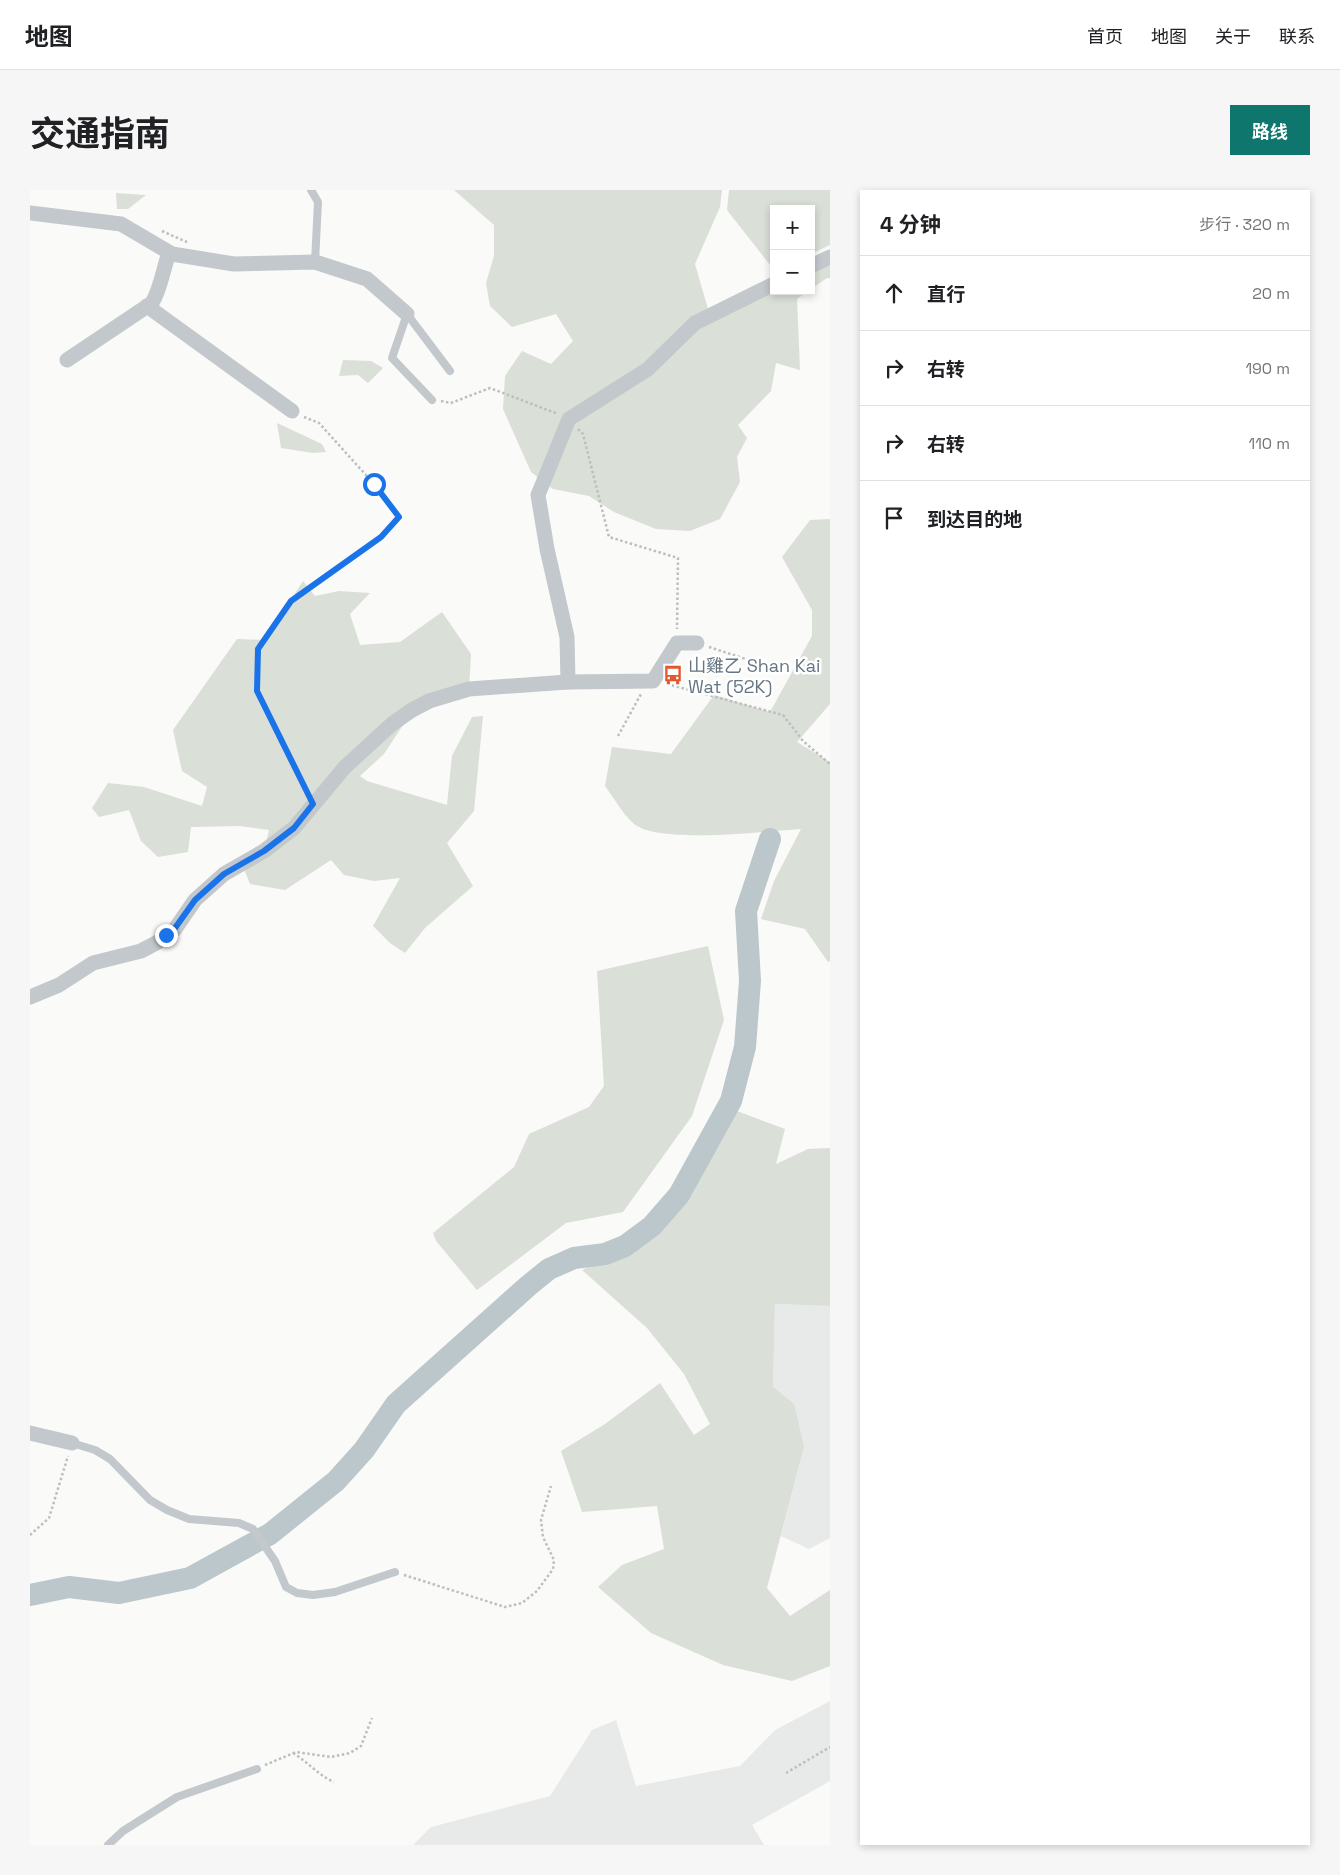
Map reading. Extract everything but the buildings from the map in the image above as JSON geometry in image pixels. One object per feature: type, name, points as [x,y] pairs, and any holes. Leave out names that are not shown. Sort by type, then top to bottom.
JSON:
[{"type":"street","points":[[30,213],[121,224],[169,253],[234,264],[315,262],[367,279],[406,314]]},
{"type":"street","points":[[67,360],[147,306],[156,296],[169,253]]},
{"type":"street","points":[[815,264],[830,257]]},
{"type":"street","points":[[568,682],[567,637],[547,549],[538,495],[569,419],[648,369],[695,323],[770,286]]},
{"type":"street","points":[[147,306],[292,410]]},
{"type":"street","points":[[30,997],[59,985],[93,963],[141,951],[158,942],[175,928],[195,900],[224,874],[264,851],[294,828],[345,768],[392,724],[429,701],[469,689],[568,682],[652,681],[677,643],[697,643]]},
{"type":"street","points":[[30,1433],[72,1443]]},
{"type":"lane","points":[[310,190],[318,202],[315,262]]},
{"type":"lane","points":[[406,314],[450,370]]},
{"type":"lane","points":[[406,314],[392,358],[432,400]]},
{"type":"lane","points":[[72,1443],[95,1450],[110,1459],[150,1500],[167,1510],[189,1519],[239,1523],[253,1529],[275,1561],[286,1587],[297,1593],[313,1595],[335,1592],[395,1572]]},
{"type":"lane","points":[[108,1845],[123,1831],[177,1797],[257,1769]]},
{"type":"path","points":[[432,400],[451,403],[490,388],[569,419],[582,434],[609,537],[678,558],[677,643]]},
{"type":"path","points":[[292,410],[319,423],[374,484],[399,517],[381,537],[291,601],[258,649],[257,691],[313,804]]},
{"type":"path","points":[[697,643],[758,663]]},
{"type":"path","points":[[618,736],[642,690],[652,681],[783,715],[804,741],[830,764]]},
{"type":"path","points":[[30,1534],[49,1518],[61,1484],[72,1443]]},
{"type":"path","points":[[395,1572],[505,1607],[522,1603],[537,1591],[553,1569],[554,1560],[543,1537],[541,1520],[551,1486]]},
{"type":"path","points":[[257,1769],[294,1753],[331,1757],[350,1753],[361,1746],[372,1718]]},
{"type":"path","points":[[786,1773],[830,1747]]},
{"type":"path","points":[[294,1753],[308,1762],[324,1778],[334,1782]]},
{"type":"shaded area","points":[[454,190],[722,190],[720,207],[695,264],[708,309],[770,292],[770,295],[802,295],[797,299],[800,370],[776,363],[771,391],[738,425],[747,438],[737,457],[740,482],[720,519],[690,531],[656,529],[614,512],[589,496],[553,489],[531,472],[503,409],[505,376],[522,351],[551,364],[573,341],[556,314],[512,327],[490,306],[486,283],[494,256],[494,225]]},
{"type":"shaded area","points":[[729,190],[830,190],[830,245],[815,252],[815,205],[770,205],[770,265],[727,210]]},
{"type":"shaded area","points":[[116,193],[146,195],[128,209],[117,209]]},
{"type":"shaded area","points":[[830,257],[830,278],[815,286],[815,264]]},
{"type":"shaded area","points":[[343,360],[371,361],[383,368],[368,383],[358,375],[339,376]]},
{"type":"shaded area","points":[[277,423],[322,444],[326,452],[313,453],[281,448]]},
{"type":"shaded area","points":[[830,519],[830,704],[797,742],[830,762],[830,961],[828,962],[805,929],[761,919],[774,881],[801,829],[713,835],[664,834],[645,830],[629,819],[605,786],[612,747],[671,754],[714,695],[770,712],[812,636],[812,610],[782,557],[810,520]]},
{"type":"shaded area","points":[[303,581],[315,596],[339,591],[370,593],[350,614],[360,645],[400,642],[442,612],[471,654],[469,689],[405,722],[384,754],[360,776],[367,781],[447,805],[452,756],[472,717],[483,716],[474,811],[447,843],[473,886],[425,928],[405,953],[390,943],[373,926],[400,878],[374,881],[344,875],[331,860],[285,890],[250,884],[242,864],[264,851],[269,830],[240,826],[191,827],[188,852],[158,857],[141,841],[129,810],[99,817],[92,808],[108,783],[144,787],[202,806],[207,787],[182,771],[173,730],[237,639],[265,640]]},
{"type":"shaded area","points":[[708,946],[724,1020],[692,1116],[623,1212],[566,1223],[477,1290],[436,1241],[433,1233],[514,1167],[529,1134],[589,1107],[604,1086],[597,971]]},
{"type":"shaded area","points":[[737,1111],[785,1129],[776,1164],[808,1149],[830,1148],[830,1306],[775,1304],[773,1387],[794,1404],[804,1447],[767,1588],[790,1616],[830,1590],[830,1666],[792,1681],[723,1665],[651,1633],[598,1587],[622,1565],[664,1549],[657,1506],[582,1512],[561,1451],[605,1424],[660,1383],[694,1435],[710,1424],[684,1374],[647,1328],[582,1270],[650,1239]]},
{"type":"shaded area","points":[[775,1304],[830,1306],[830,1538],[809,1549],[781,1536],[804,1447],[773,1387]]},
{"type":"shaded area","points":[[830,1701],[830,1781],[752,1825],[764,1845],[413,1845],[431,1827],[550,1796],[592,1730],[616,1720],[636,1786],[740,1766],[775,1730]]},
{"type":"waterway","points":[[30,1595],[69,1587],[119,1593],[190,1578],[270,1534],[336,1481],[364,1450],[396,1404],[549,1269],[574,1258],[605,1254],[625,1246],[652,1226],[679,1195],[731,1101],[745,1047],[750,981],[746,911],[770,839]]},
{"type":"place","name":"山雞乙 Shan Kai Wat (52K)","points":[[673,675]]},
{"type":"route","points":[[166,935],[175,928],[195,900],[224,874],[264,851],[294,828],[313,804],[257,691],[258,649],[291,601],[381,537],[399,517],[374,484]]}]
